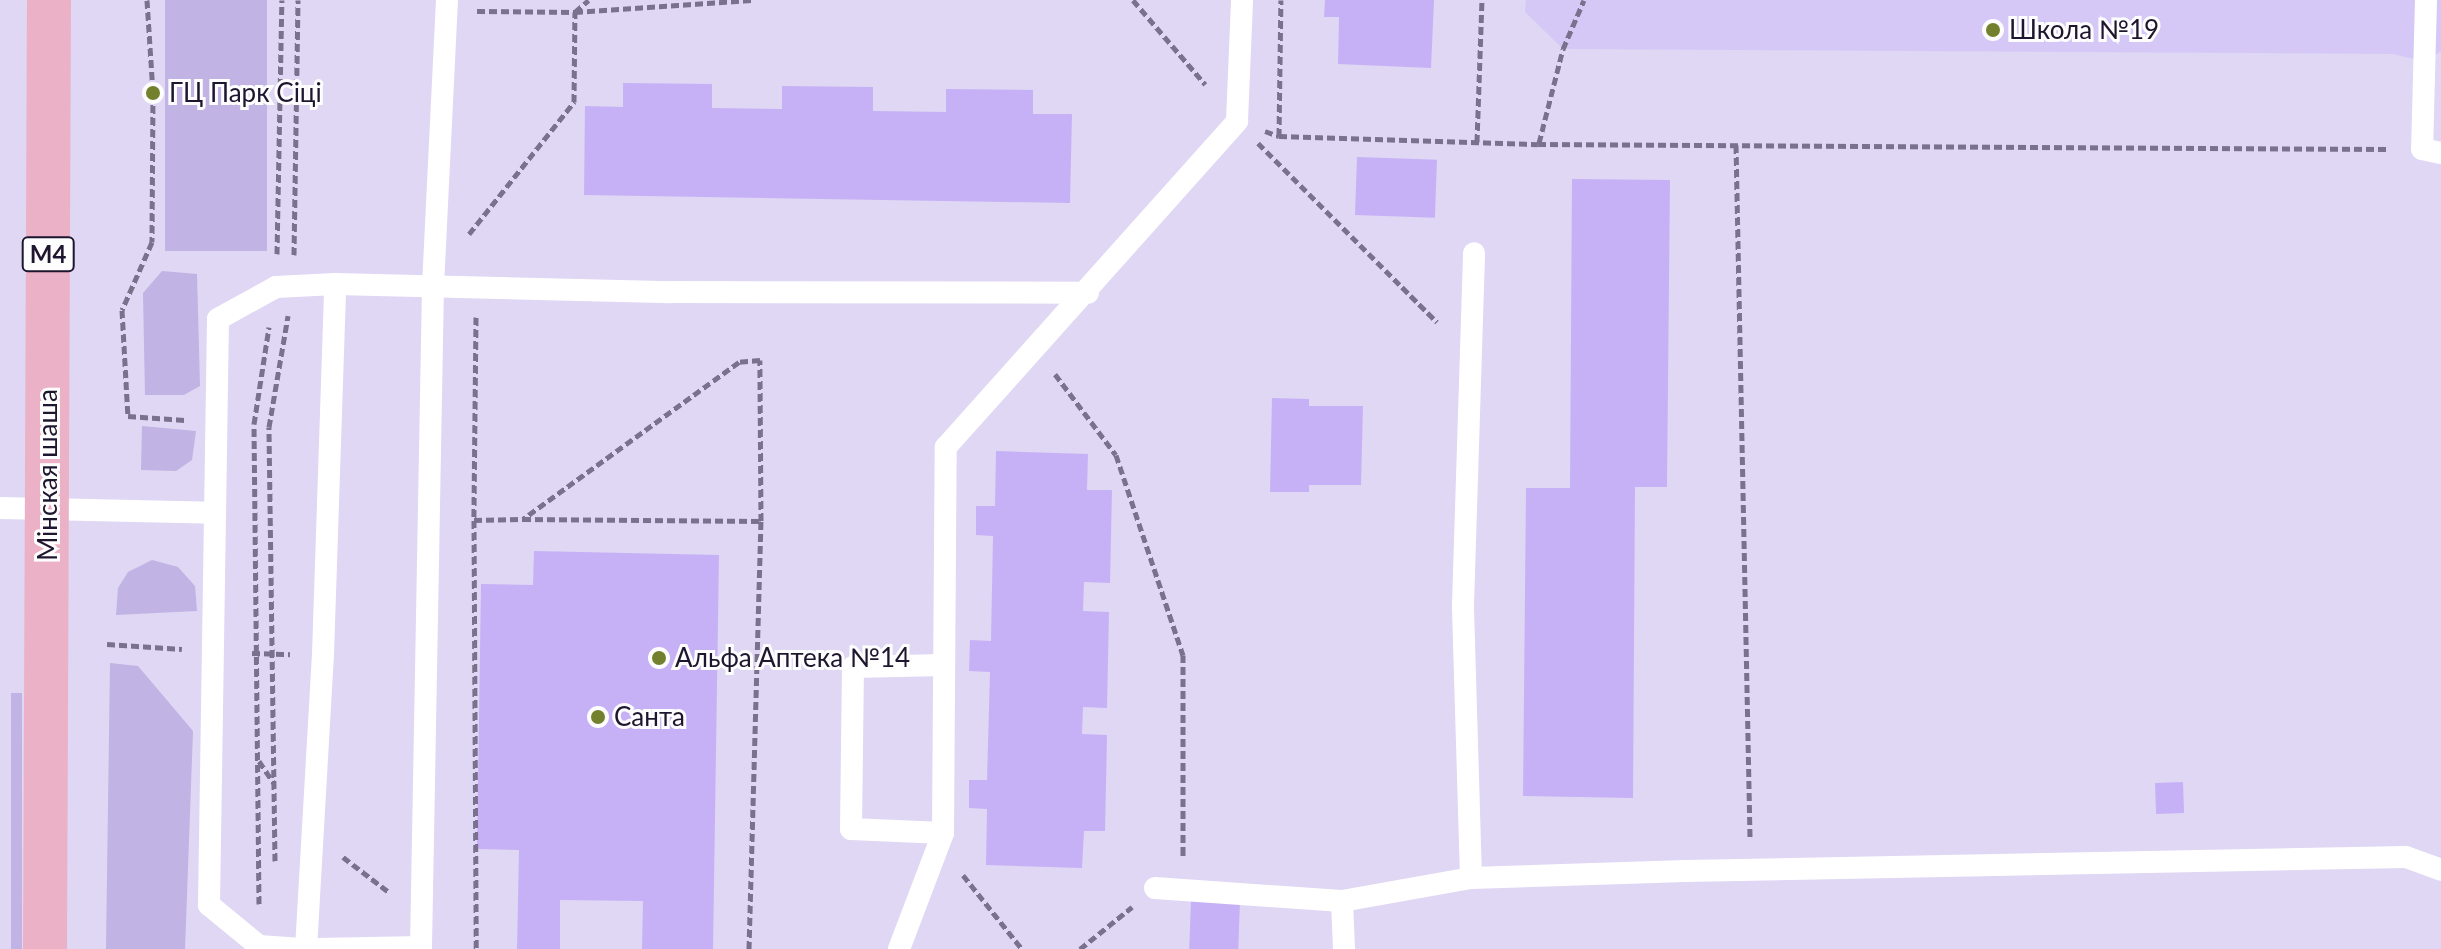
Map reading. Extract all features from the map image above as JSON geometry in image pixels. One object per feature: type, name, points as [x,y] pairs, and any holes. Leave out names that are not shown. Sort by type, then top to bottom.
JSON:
[{"type":"main road","name":"Мінская шаша","points":[[45,949],[49,0]]},
{"type":"lane","points":[[316,949],[421,947],[424,918],[433,286],[447,0]]},
{"type":"lane","points":[[899,949],[943,833],[946,447],[1088,293],[1237,121],[1242,0]]},
{"type":"lane","points":[[2426,0],[2431,151]]},
{"type":"lane","points":[[1471,878],[1463,605],[1474,253]]},
{"type":"lane","points":[[335,284],[323,654],[304,949],[259,946],[209,905],[218,319],[284,286],[335,284],[1088,293]]},
{"type":"lane","points":[[0,508],[213,513]]},
{"type":"lane","points":[[943,833],[851,829],[853,667],[944,665]]},
{"type":"lane","points":[[1155,888],[1342,901],[1471,878],[1751,870],[2406,857],[2441,870]]},
{"type":"lane","points":[[1342,901],[1344,949]]},
{"type":"path","points":[[147,0],[153,93],[152,242],[122,310],[128,416],[254,424]]},
{"type":"path","points":[[259,946],[254,424],[284,286],[282,0]]},
{"type":"path","points":[[275,872],[269,427],[284,286],[298,0]]},
{"type":"path","points":[[468,234],[574,102],[575,12],[589,0]]},
{"type":"path","points":[[469,11],[575,12],[752,0]]},
{"type":"path","points":[[1133,0],[1237,121],[1469,354]]},
{"type":"path","points":[[1279,136],[1281,0]]},
{"type":"path","points":[[1477,142],[1482,0]]},
{"type":"path","points":[[1538,144],[1563,49],[1584,0]]},
{"type":"path","points":[[1237,121],[1279,136],[1538,144],[2431,151]]},
{"type":"path","points":[[1736,145],[1751,870]]},
{"type":"path","points":[[1036,349],[1116,455],[1183,655],[1183,890]]},
{"type":"path","points":[[475,352],[476,949]]},
{"type":"path","points":[[523,519],[739,362],[760,360],[761,521],[749,949]]},
{"type":"path","points":[[474,520],[761,521]]},
{"type":"path","points":[[258,759],[310,832],[424,918]]},
{"type":"path","points":[[952,881],[957,868],[1022,949]]},
{"type":"path","points":[[1080,949],[1155,888]]},
{"type":"shaded area","points":[[165,0],[267,0],[267,251],[165,251]]},
{"type":"shaded area","name":"Школа №19","points":[[1526,0],[2441,0],[2441,51],[2426,62],[2393,54],[1563,49],[1525,12]]},
{"type":"shaded area","points":[[162,271],[197,274],[200,386],[184,395],[145,395],[143,293]]},
{"type":"shaded area","points":[[142,426],[196,431],[192,460],[176,471],[141,470]]},
{"type":"shaded area","points":[[152,560],[178,567],[195,586],[197,611],[116,615],[118,588],[128,572]]},
{"type":"shaded area","points":[[110,663],[138,666],[193,731],[185,949],[106,949]]},
{"type":"shaded area","points":[[11,693],[22,693],[22,949],[11,949]]},
{"type":"building","points":[[1325,0],[1434,0],[1431,68],[1338,64],[1339,17],[1324,17]]},
{"type":"building","points":[[623,83],[712,84],[712,108],[782,109],[782,86],[873,87],[873,111],[946,112],[946,89],[1033,90],[1033,114],[1072,114],[1070,203],[584,195],[585,106],[623,107]]},
{"type":"building","points":[[1357,157],[1437,160],[1435,218],[1355,215]]},
{"type":"building","points":[[1572,179],[1670,180],[1667,487],[1635,487],[1633,798],[1523,796],[1526,488],[1570,488]]},
{"type":"building","points":[[1272,398],[1309,399],[1309,406],[1363,406],[1361,485],[1309,485],[1309,492],[1270,492]]},
{"type":"building","points":[[996,451],[1088,454],[1087,490],[1112,490],[1110,583],[1084,582],[1083,611],[1109,612],[1107,708],[1083,707],[1082,734],[1107,735],[1105,831],[1084,831],[1082,868],[986,865],[987,809],[969,808],[969,780],[987,780],[990,672],[969,671],[970,640],[991,641],[993,536],[976,535],[976,506],[995,506]]},
{"type":"building","name":"Санта","points":[[534,551],[719,555],[713,949],[642,949],[643,901],[560,900],[560,949],[517,949],[519,850],[477,849],[481,584],[533,585]]},
{"type":"building","points":[[2183,782],[2184,813],[2156,814],[2155,783]]},
{"type":"building","points":[[1191,899],[1240,901],[1238,949],[1189,949]]},
{"type":"place","name":"Школа №19","points":[[1993,30]]},
{"type":"place","name":"ГЦ Парк Сіці","points":[[153,93]]},
{"type":"place","name":"Альфа Аптека №14","points":[[659,658]]},
{"type":"place","name":"Санта","points":[[598,717]]}]
